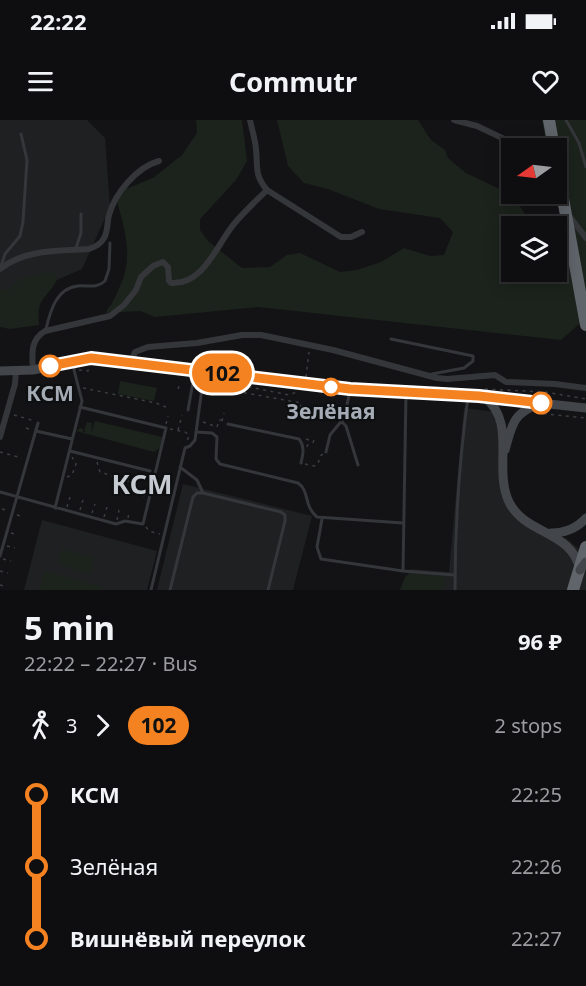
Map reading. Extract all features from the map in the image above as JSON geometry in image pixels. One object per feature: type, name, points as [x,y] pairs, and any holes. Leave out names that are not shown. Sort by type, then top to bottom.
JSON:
[{"type":"highway","points":[[549,120],[552,138]]},
{"type":"highway","points":[[564,204],[586,325]]},
{"type":"highway","points":[[573,590],[583,566],[586,547]]},
{"type":"main road","points":[[0,371],[33,370],[73,364],[91,358],[201,373],[350,389],[468,395],[484,393],[510,400],[586,408]]},
{"type":"main road","points":[[484,393],[507,426]]},
{"type":"main road","points":[[510,400],[503,482],[511,506],[527,522],[565,543],[583,566]]},
{"type":"main road","points":[[507,426],[522,411],[541,403]]},
{"type":"main road","points":[[549,533],[568,531],[586,518]]},
{"type":"street","points":[[250,120],[256,148],[256,170],[259,180],[267,190],[341,237],[351,237],[362,232]]},
{"type":"street","points":[[454,120],[469,121],[503,138]]},
{"type":"street","points":[[0,268],[20,258],[43,251],[96,247],[105,238],[109,215],[118,196],[144,167],[159,160]]},
{"type":"street","points":[[33,370],[33,344],[39,335],[45,331],[110,316],[124,305],[136,290],[141,277],[153,266],[163,262],[168,267],[169,281],[175,283],[187,279],[210,261],[233,225],[267,190]]},
{"type":"street","points":[[560,204],[586,238]]},
{"type":"street","points":[[131,362],[135,352],[148,347],[197,343],[242,335],[261,335],[333,350],[447,379],[495,375],[506,381],[586,388]]},
{"type":"street","points":[[0,437],[9,411],[16,371]]},
{"type":"lane","points":[[566,120],[579,143],[586,166]]},
{"type":"lane","points":[[0,268],[5,254],[20,236],[23,222],[27,160],[21,134]]},
{"type":"lane","points":[[76,250],[81,233],[81,214]]},
{"type":"lane","points":[[45,331],[50,312],[63,292],[78,286],[95,287],[105,281],[109,268],[110,243]]},
{"type":"lane","points":[[390,339],[473,356],[473,361],[464,368],[427,375]]},
{"type":"lane","points":[[55,508],[82,401],[73,364]]},
{"type":"lane","points":[[151,590],[185,448],[195,440],[202,385],[201,373]]},
{"type":"lane","points":[[188,410],[201,373]]},
{"type":"lane","points":[[326,452],[330,435],[343,420],[350,389]]},
{"type":"lane","points":[[403,572],[406,392]]},
{"type":"lane","points":[[455,590],[456,508],[460,451],[468,395]]},
{"type":"lane","points":[[0,406],[9,411]]},
{"type":"lane","points":[[0,492],[116,524],[125,521],[143,524],[166,428],[80,407]]},
{"type":"lane","points":[[343,420],[358,465]]},
{"type":"lane","points":[[0,557],[38,423]]},
{"type":"lane","points":[[228,424],[299,439],[303,451],[301,464]]},
{"type":"lane","points":[[36,431],[72,440]]},
{"type":"lane","points":[[196,432],[212,433],[217,437],[216,459],[220,464],[298,483],[304,489],[311,512],[321,519],[403,523]]},
{"type":"lane","points":[[70,452],[150,471]]},
{"type":"lane","points":[[180,467],[197,480],[203,493]]},
{"type":"lane","points":[[170,590],[193,497],[197,493],[281,512],[285,515],[268,590]]},
{"type":"lane","points":[[321,519],[317,546],[321,559],[403,572],[455,575]]},
{"type":"path","points":[[306,378],[309,356]]},
{"type":"path","points":[[73,364],[88,370],[90,363]]},
{"type":"path","points":[[201,373],[289,395],[304,388]]},
{"type":"path","points":[[202,385],[301,403],[300,411],[343,420]]},
{"type":"path","points":[[80,387],[156,402],[166,407]]},
{"type":"path","points":[[484,393],[545,392],[586,399]]},
{"type":"path","points":[[9,411],[38,423]]},
{"type":"path","points":[[222,421],[224,413]]},
{"type":"path","points":[[533,413],[586,418]]},
{"type":"path","points":[[178,430],[182,415]]},
{"type":"path","points":[[168,416],[166,428],[189,435],[185,448]]},
{"type":"path","points":[[306,439],[307,434]]},
{"type":"path","points":[[308,442],[313,444],[315,436]]},
{"type":"path","points":[[0,452],[28,460]]},
{"type":"path","points":[[63,478],[72,475],[76,465],[70,452]]},
{"type":"path","points":[[314,466],[318,464],[320,456],[326,452]]},
{"type":"path","points":[[96,458],[100,472],[134,483],[149,502]]},
{"type":"path","points":[[66,510],[70,497]]},
{"type":"path","points":[[78,514],[82,500]]},
{"type":"path","points":[[91,517],[95,504]]},
{"type":"path","points":[[104,521],[107,507]]},
{"type":"path","points":[[116,524],[119,510]]},
{"type":"path","points":[[13,514],[24,518]]},
{"type":"path","points":[[143,524],[149,531],[164,535]]},
{"type":"path","points":[[7,532],[18,535]]},
{"type":"path","points":[[2,544],[15,548]]},
{"type":"path","points":[[0,557],[11,561]]},
{"type":"path","points":[[0,571],[8,573]]},
{"type":"path","points":[[0,585],[4,586]]},
{"type":"shaded area","points":[[0,120],[87,120],[105,138],[110,207],[82,269],[57,280],[55,274],[10,290],[0,290]]},
{"type":"shaded area","points":[[196,120],[242,120],[247,161],[236,180],[200,219],[200,230],[208,241],[242,268],[270,267],[287,255],[300,253],[340,272],[357,270],[381,262],[404,248],[430,256],[444,255],[453,232],[440,218],[379,209],[328,189],[304,183],[288,166],[277,120],[418,120],[431,140],[445,150],[448,158],[466,173],[501,190],[501,204],[519,204],[526,216],[501,216],[501,282],[567,282],[567,249],[569,248],[567,216],[562,216],[559,204],[567,204],[567,138],[545,138],[542,120],[586,120],[586,318],[561,340],[258,307],[155,317],[140,311],[106,313],[121,284],[127,263],[127,243],[117,201],[126,189],[153,178],[182,155],[197,133]]},
{"type":"shaded area","points":[[48,272],[55,274],[57,280],[40,304],[39,325],[10,329],[0,327],[0,290],[10,290],[19,279]]},
{"type":"shaded area","points":[[120,381],[157,388],[154,401],[118,394]]},
{"type":"shaded area","points":[[464,408],[496,412],[505,497],[520,520],[566,538],[586,555],[586,590],[402,590],[410,569],[449,572]]},
{"type":"shaded area","points":[[95,421],[162,437],[160,448],[154,452],[76,431],[80,428],[83,432],[87,432],[84,431],[87,422],[92,423],[91,433]]},
{"type":"shaded area","points":[[183,484],[312,516],[293,590],[157,590]]},
{"type":"shaded area","points":[[42,520],[157,551],[147,590],[24,590]]},
{"type":"shaded area","points":[[62,549],[94,558],[90,574],[58,564]]},
{"type":"shaded area","points":[[44,571],[101,586],[100,590],[39,590]]},
{"type":"shaded area","points":[[409,574],[445,577],[444,590],[400,590],[405,577]]},
{"type":"bus line","name":"102","points":[[50,366],[91,358],[350,389],[479,396],[541,403]]},
{"type":"place","name":"КСМ","points":[[50,366]]},
{"type":"place","name":"Зелёная","points":[[331,387]]},
{"type":"district","name":"КСМ","points":[[142,483]]}]
